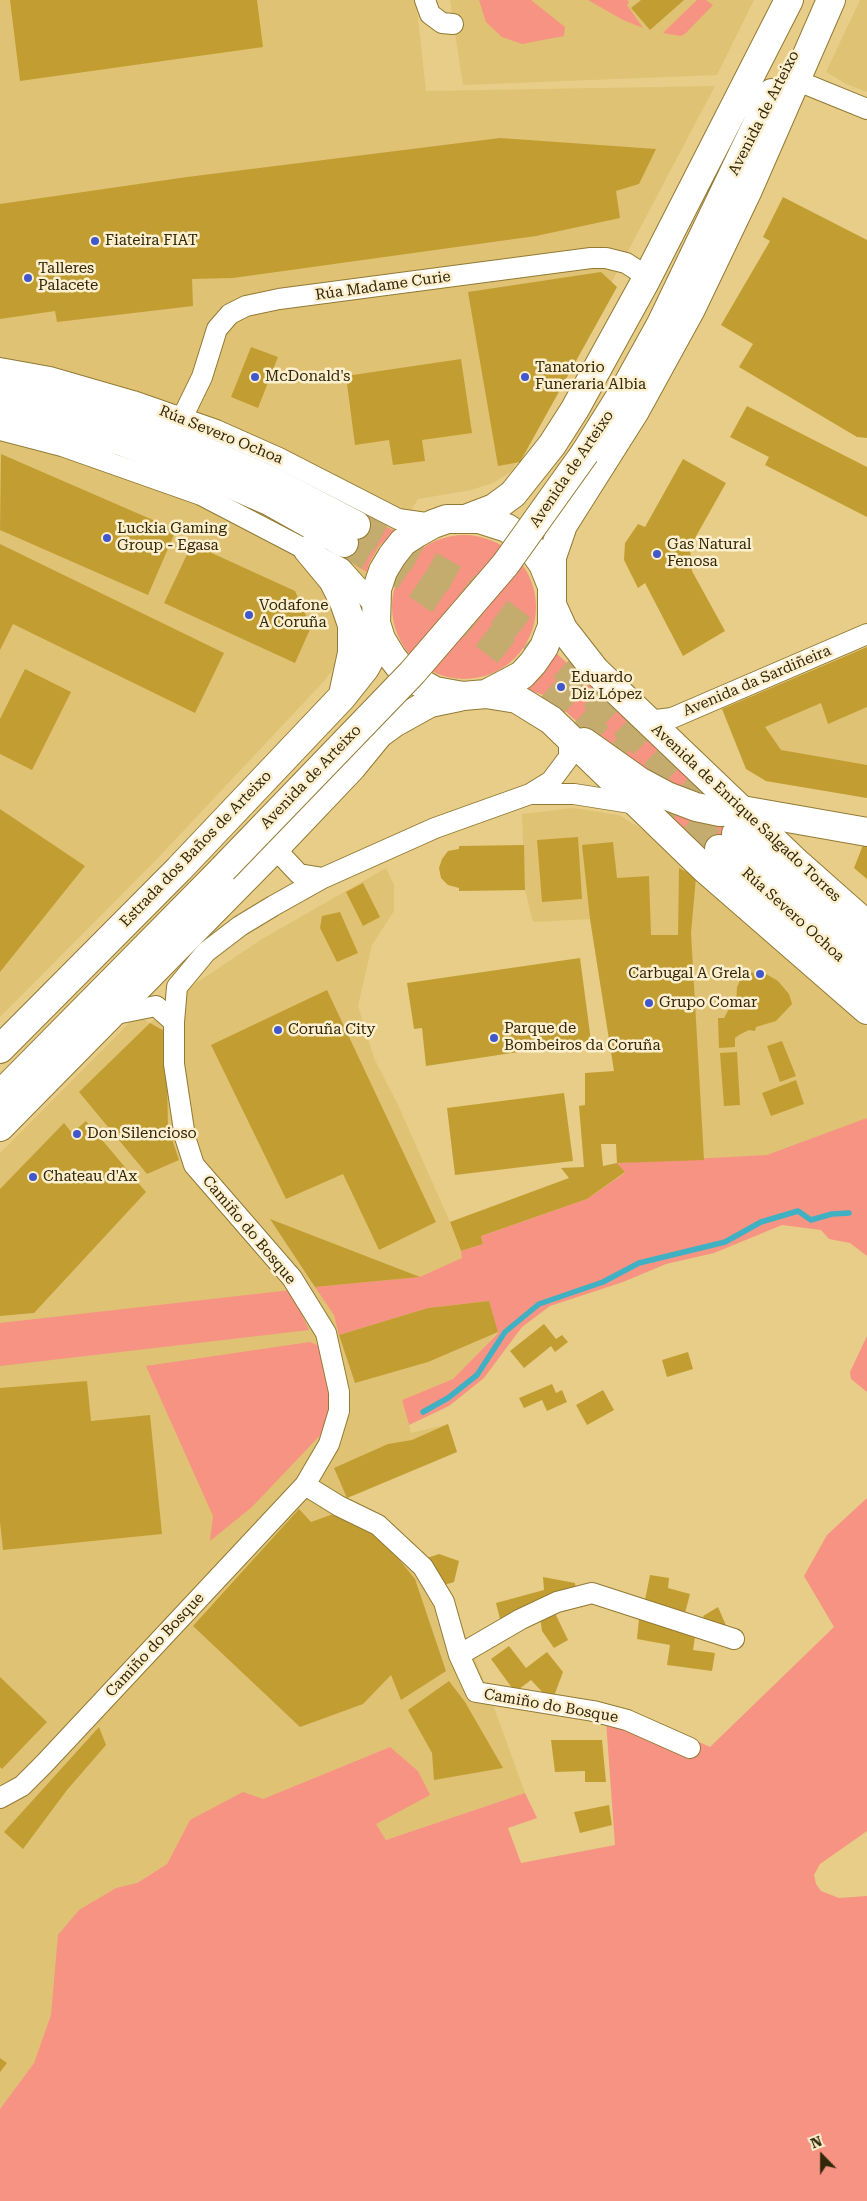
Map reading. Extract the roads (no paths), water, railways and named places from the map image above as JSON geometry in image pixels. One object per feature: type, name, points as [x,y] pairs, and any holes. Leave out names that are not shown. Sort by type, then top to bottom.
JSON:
[{"type":"main road","name":"Avenida de Arteixo","points":[[468,518],[494,508],[513,494],[552,445],[602,363],[789,0]]},
{"type":"main road","name":"Avenida de Arteixo","points":[[552,595],[555,542],[571,510],[585,459],[614,385],[650,317],[714,185],[794,0]]},
{"type":"main road","name":"Avenida de Arteixo","points":[[218,865],[412,673],[505,565],[585,459],[661,324],[777,83],[823,0]]},
{"type":"main road","name":"Avenida de Arteixo","points":[[585,459],[635,411],[691,309],[798,81],[831,0]]},
{"type":"main road","name":"Rúa Severo Ochoa","points":[[0,386],[43,396],[128,421],[254,473],[350,534],[270,502],[205,473],[120,441],[0,408]]},
{"type":"main road","points":[[585,459],[570,549],[568,580],[572,610],[583,639],[646,718]]},
{"type":"main road","points":[[0,1127],[111,1015],[280,851],[379,734],[394,722],[430,703],[474,695],[504,686],[522,675],[533,663],[548,638],[552,626],[552,595],[543,564],[523,539],[507,528],[490,522],[468,518],[447,519],[433,524],[404,542],[392,556],[383,571],[377,589],[376,623],[381,639],[406,675],[435,691],[474,695],[518,699],[551,720],[569,734],[637,804],[757,916],[867,1010]]},
{"type":"main road","points":[[308,550],[333,580],[344,602],[352,625],[352,653],[342,697]]},
{"type":"main road","name":"Avenida de Enrique Salgado Torres","points":[[552,595],[563,629],[595,670],[646,718],[732,831],[867,925]]},
{"type":"main road","name":"Estrada dos Baños de Arteixo","points":[[0,1049],[179,869],[342,697],[365,668],[381,639]]},
{"type":"main road","points":[[352,766],[402,732],[447,713],[480,711],[518,715],[569,734],[595,748],[639,781],[667,796],[696,808],[720,812],[732,831],[867,832]]},
{"type":"main road","name":"Rúa Severo Ochoa","points":[[732,831],[867,954]]},
{"type":"main road","name":"Rúa Severo Ochoa","points":[[732,831],[867,981]]},
{"type":"main road","points":[[0,1095],[218,865]]},
{"type":"main road","name":"Estrada dos Baños de Arteixo","points":[[0,1079],[218,865]]},
{"type":"street","points":[[425,0],[430,14],[442,23],[453,24]]},
{"type":"street","points":[[798,81],[867,109]]},
{"type":"street","name":"Rúa Madame Curie","points":[[182,418],[200,380],[217,329],[230,314],[246,306],[279,299],[591,258],[606,258],[626,263],[640,272],[646,280]]},
{"type":"street","name":"Rúa Severo Ochoa","points":[[0,368],[50,377],[133,401],[216,430],[279,458],[398,518],[433,524]]},
{"type":"street","points":[[0,430],[62,446],[201,495],[341,568],[375,606]]},
{"type":"street","name":"Avenida da Sardiñeira","points":[[646,718],[656,720],[672,718],[867,634]]},
{"type":"street","points":[[273,906],[323,878],[436,828],[530,794],[551,781],[569,757],[569,734]]},
{"type":"street","points":[[530,794],[574,794],[637,804]]},
{"type":"street","points":[[280,851],[299,874],[323,878]]},
{"type":"street","points":[[273,906],[285,892],[289,882],[280,851]]},
{"type":"street","name":"Camiño do Bosque","points":[[0,1798],[22,1786],[44,1764],[305,1485],[329,1444],[339,1410],[339,1392],[326,1333],[292,1278],[194,1165],[185,1138],[174,1064],[174,1022],[177,987],[206,952],[240,926],[273,906]]},
{"type":"street","points":[[111,1015],[156,1006],[174,1022]]},
{"type":"street","name":"Camiño do Bosque","points":[[305,1485],[340,1506],[378,1525],[423,1567],[444,1602],[459,1655],[476,1692],[601,1713],[627,1720],[690,1748]]},
{"type":"street","points":[[459,1655],[521,1618],[557,1602],[592,1593],[734,1639]]},
{"type":"waterway","points":[[423,1412],[448,1398],[477,1375],[505,1332],[539,1304],[603,1282],[639,1263],[725,1242],[761,1222],[798,1211],[811,1220],[832,1214],[849,1213]]},
{"type":"tunnel","points":[[356,525],[462,583],[530,635],[717,815]]},
{"type":"tunnel","points":[[344,543],[396,571],[445,604],[515,659],[622,758]]},
{"type":"tunnel","points":[[659,793],[719,849]]},
{"type":"place","name":"Fiateira FIAT","points":[[95,241]]},
{"type":"place","name":"Talleres Palacete","points":[[28,278]]},
{"type":"place","name":"McDonald's","points":[[255,377]]},
{"type":"place","name":"Tanatorio Funeraria Albia","points":[[525,377]]},
{"type":"place","name":"Luckia Gaming Group - Egasa","points":[[107,538]]},
{"type":"place","name":"Gas Natural Fenosa","points":[[657,554]]},
{"type":"place","name":"Vodafone A Coruña","points":[[249,615]]},
{"type":"place","name":"Eduardo Diz López","points":[[561,687]]},
{"type":"place","name":"Carbugal A Grela","points":[[760,974]]},
{"type":"place","name":"Grupo Comar","points":[[649,1003]]},
{"type":"place","name":"Coruña City","points":[[278,1030]]},
{"type":"place","name":"Parque de Bombeiros da Coruña","points":[[494,1038]]},
{"type":"place","name":"Don Silencioso","points":[[77,1134]]},
{"type":"place","name":"Chateau d'Ax","points":[[33,1177]]}]
